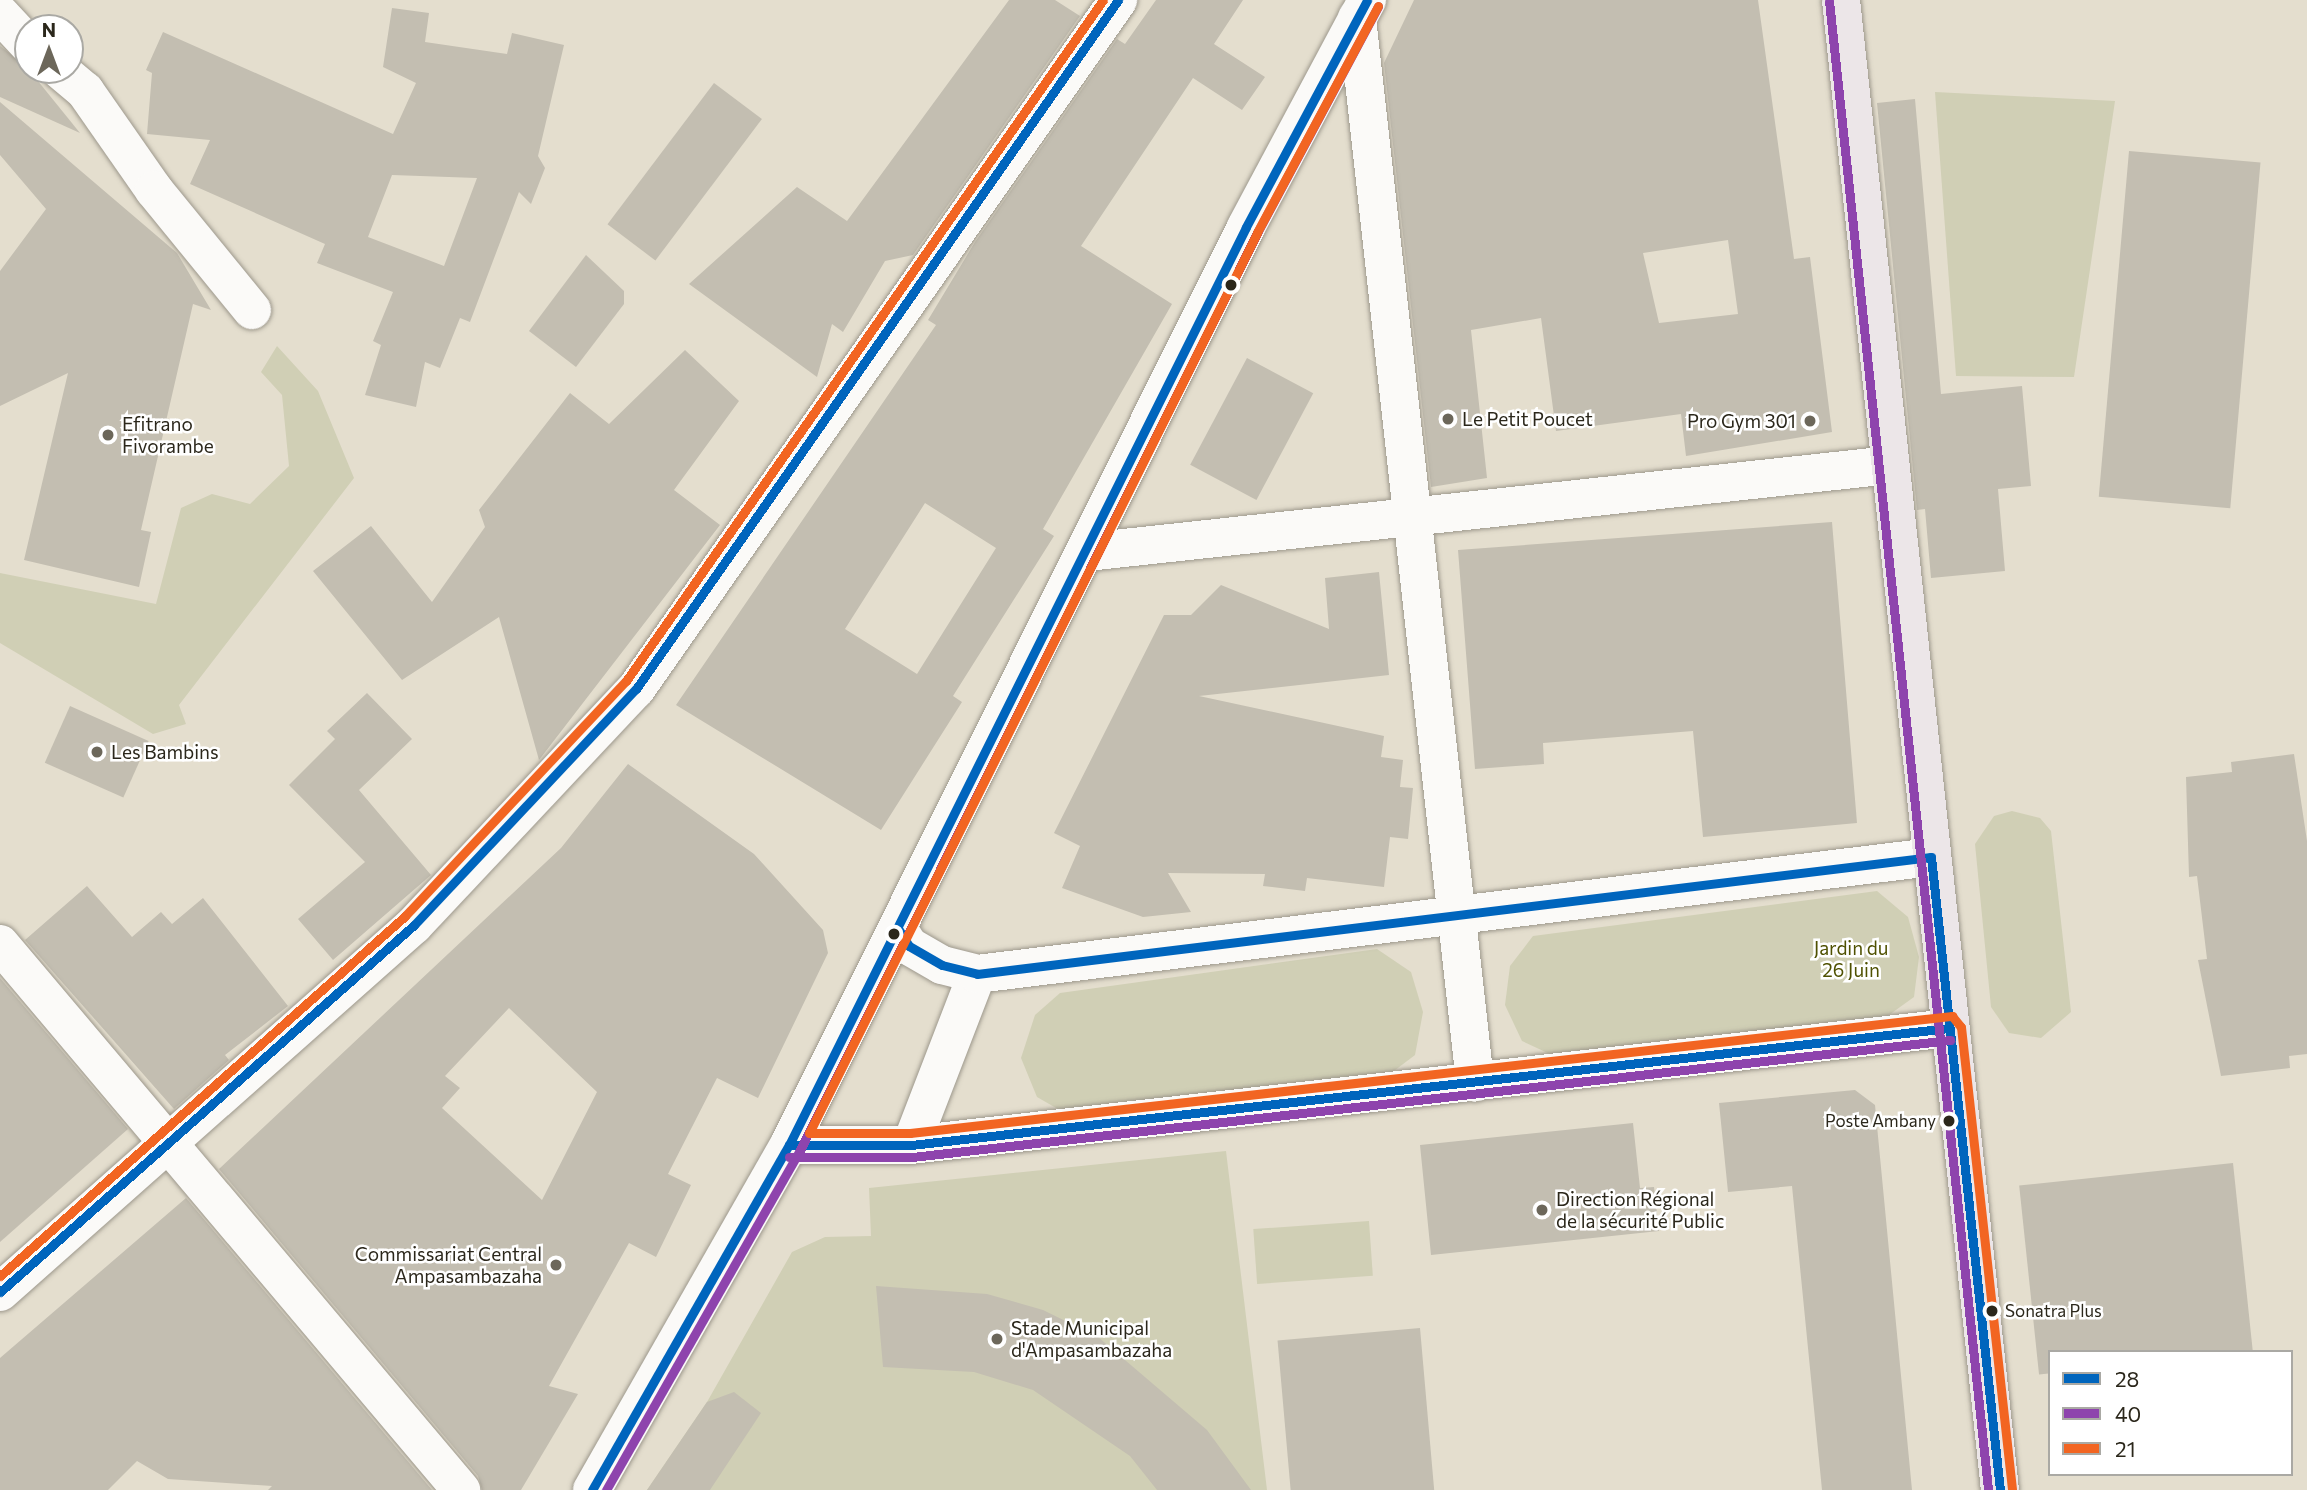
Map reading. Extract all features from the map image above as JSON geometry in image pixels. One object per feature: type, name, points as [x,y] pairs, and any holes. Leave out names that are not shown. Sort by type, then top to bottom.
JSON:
[{"type":"main road","points":[[1841,0],[2000,1490]]},
{"type":"street","points":[[0,1292],[414,925],[636,689],[1118,0]]},
{"type":"street","points":[[1362,9],[1410,521],[1475,1082]]},
{"type":"street","points":[[592,1490],[789,1145],[899,930],[1246,228],[1362,9]]},
{"type":"street","points":[[0,14],[14,29]]},
{"type":"street","points":[[77,84],[85,91],[154,190],[252,310]]},
{"type":"street","points":[[1087,552],[1410,521],[1890,465]]},
{"type":"street","points":[[899,930],[909,946],[931,959],[977,974],[1931,858]]},
{"type":"street","points":[[0,944],[172,1139],[461,1490]]},
{"type":"street","points":[[911,1145],[977,974]]},
{"type":"street","points":[[789,1145],[911,1145],[1949,1028]]},
{"type":"green space","points":[[1935,92],[2115,101],[2074,377],[1956,376]]},
{"type":"green space","points":[[277,346],[318,391],[354,478],[179,705],[186,724],[153,734],[0,643],[0,573],[156,604],[181,508],[212,494],[250,504],[289,466],[282,395],[261,372]]},
{"type":"green space","points":[[2012,811],[2040,818],[2051,831],[2071,1012],[2041,1038],[2009,1033],[1991,1007],[1975,844],[1994,816]]},
{"type":"green space","name":"Jardin du 26 Juin","points":[[1877,891],[1908,917],[1919,957],[1914,997],[1882,1020],[1552,1055],[1522,1041],[1505,1005],[1510,966],[1533,936]]},
{"type":"green space","points":[[1377,949],[1411,972],[1423,1012],[1415,1055],[1386,1077],[1070,1116],[1037,1097],[1021,1058],[1035,1015],[1060,993]]},
{"type":"green space","name":"Stade Municipal d'Ampasambazaha","points":[[1226,1151],[1267,1490],[647,1490],[707,1402],[792,1252],[825,1237],[871,1236],[869,1188]]},
{"type":"green space","points":[[1369,1221],[1373,1276],[1257,1284],[1253,1229]]},
{"type":"building","points":[[1009,0],[1055,0],[1080,16],[913,255],[885,261],[843,332],[832,324],[817,377],[689,284],[797,187],[847,221]]},
{"type":"building","points":[[1156,0],[1243,0],[1214,44],[1265,77],[1242,110],[1193,78],[1081,246],[1172,304],[1043,529],[1054,536],[953,696],[962,702],[881,830],[676,705],[936,325],[928,320],[975,242],[1117,39],[1125,44]],"holes":[[[925,503],[996,548],[917,674],[845,629]]]},
{"type":"building","points":[[1414,0],[1758,0],[1794,259],[1810,257],[1832,432],[1686,456],[1681,414],[1556,431],[1541,318],[1471,330],[1487,478],[1431,487],[1384,63]],"holes":[[[1728,240],[1738,314],[1659,323],[1643,253]]]},
{"type":"building","points":[[392,8],[429,13],[425,42],[507,54],[512,33],[564,45],[538,156],[545,168],[531,204],[519,192],[470,322],[460,318],[440,368],[425,362],[416,407],[365,395],[381,345],[373,341],[393,292],[317,263],[325,244],[190,184],[210,140],[147,134],[152,73],[146,70],[163,32],[393,134],[416,83],[383,67]],"holes":[[[392,175],[477,178],[444,266],[368,237]]]},
{"type":"building","points":[[0,46],[14,57],[14,84],[40,84],[80,133],[0,97]]},
{"type":"building","points":[[714,83],[762,119],[655,260],[607,224]]},
{"type":"building","points":[[1915,99],[1941,394],[2022,386],[2031,486],[1998,489],[2005,571],[1931,578],[1925,509],[1917,510],[1877,103]]},
{"type":"building","points":[[0,102],[177,253],[211,310],[193,304],[141,530],[151,532],[139,587],[24,560],[68,373],[0,406],[0,271],[46,209],[0,155]]},
{"type":"building","points":[[2129,151],[2260,163],[2230,508],[2099,497]]},
{"type":"building","points":[[586,255],[624,291],[624,304],[576,367],[529,331]]},
{"type":"building","points":[[685,350],[739,401],[674,490],[720,525],[539,760],[499,617],[402,680],[313,571],[371,526],[432,602],[485,527],[479,510],[570,393],[609,424]]},
{"type":"building","points":[[1247,358],[1313,393],[1256,500],[1190,465]]},
{"type":"building","points":[[1832,522],[1857,823],[1703,837],[1693,731],[1543,743],[1544,764],[1475,769],[1458,550]]},
{"type":"building","points":[[1379,572],[1389,675],[1199,696],[1384,736],[1381,757],[1403,760],[1400,787],[1413,788],[1408,839],[1390,837],[1384,887],[1307,878],[1305,891],[1263,886],[1265,874],[1168,873],[1191,912],[1143,917],[1062,888],[1080,846],[1054,833],[1164,615],[1191,615],[1221,585],[1329,629],[1325,578]]},
{"type":"building","points":[[367,693],[412,739],[359,790],[431,875],[333,960],[298,919],[365,862],[289,785],[335,739],[327,731]]},
{"type":"building","name":"Les Bambins","points":[[70,706],[149,741],[123,798],[45,763]]},
{"type":"building","points":[[2294,754],[2307,841],[2307,1054],[2289,1056],[2290,1068],[2221,1076],[2198,960],[2207,959],[2197,876],[2189,877],[2186,777],[2232,772],[2231,762]]},
{"type":"building","points":[[628,764],[754,854],[823,930],[828,953],[758,1098],[717,1078],[668,1174],[691,1185],[656,1257],[629,1243],[549,1386],[578,1394],[521,1490],[482,1490],[478,1476],[219,1169],[561,848]],"holes":[[[509,1008],[597,1092],[542,1200],[442,1108],[460,1088],[445,1076]]]},
{"type":"building","points":[[87,886],[132,937],[161,912],[172,924],[203,898],[288,1006],[225,1055],[229,1060],[174,1109],[25,940]]},
{"type":"building","points":[[0,978],[128,1129],[0,1242]]},
{"type":"building","points":[[1855,1090],[1875,1105],[1912,1490],[1822,1490],[1792,1186],[1728,1192],[1719,1103]]},
{"type":"building","name":"Direction Régional de la sécurité Public","points":[[1633,1123],[1640,1188],[1654,1187],[1659,1231],[1431,1255],[1420,1145]]},
{"type":"building","points":[[2233,1163],[2253,1350],[2048,1350],[2048,1373],[2039,1374],[2019,1185]]},
{"type":"building","points":[[186,1198],[432,1490],[268,1490],[272,1486],[168,1479],[137,1461],[108,1490],[0,1490],[0,1358]]},
{"type":"building","points":[[876,1286],[987,1294],[1043,1310],[1098,1337],[1207,1430],[1251,1490],[1157,1490],[1130,1456],[1033,1390],[974,1372],[883,1367]]},
{"type":"building","points":[[1420,1328],[1434,1490],[1291,1490],[1278,1340]]},
{"type":"building","points":[[734,1392],[761,1413],[710,1490],[647,1490],[707,1402]]},
{"type":"transit line","name":"21","points":[[0,1276],[405,916],[626,681],[1103,0]]},
{"type":"transit line","name":"28","points":[[0,1292],[414,925],[636,689],[1118,0]]},
{"type":"transit line","name":"28","points":[[592,1490],[789,1145],[1246,227],[1367,0]]},
{"type":"transit line","name":"40","points":[[1829,1],[1988,1490]]},
{"type":"transit line","name":"40","points":[[606,1490],[800,1150],[1257,233],[1378,6]]},
{"type":"transit line","name":"21","points":[[1378,6],[1257,233],[809,1133],[910,1133],[1952,1016],[1961,1027],[2012,1489]]},
{"type":"transit line","name":"28","points":[[899,930],[909,946],[942,965],[977,974],[1931,857],[2000,1490]]},
{"type":"transit line","name":"28","points":[[789,1145],[911,1145],[1949,1028]]},
{"type":"transit line","name":"40","points":[[789,1157],[912,1157],[1950,1040]]},
{"type":"place","name":"Le Petit Poucet","points":[[1448,419]]},
{"type":"place","name":"Pro Gym 301","points":[[1810,421]]},
{"type":"place","name":"Efitrano Fivorambe","points":[[108,435]]},
{"type":"place","name":"Les Bambins","points":[[97,752]]},
{"type":"place","name":"Poste Ambany","points":[[1949,1121]]},
{"type":"place","name":"Direction Régional de la sécurité Public","points":[[1542,1210]]},
{"type":"place","name":"Commissariat Central Ampasambazaha","points":[[556,1265]]},
{"type":"place","name":"Sonatra Plus","points":[[1992,1311]]},
{"type":"place","name":"Stade Municipal d'Ampasambazaha","points":[[997,1339]]}]
